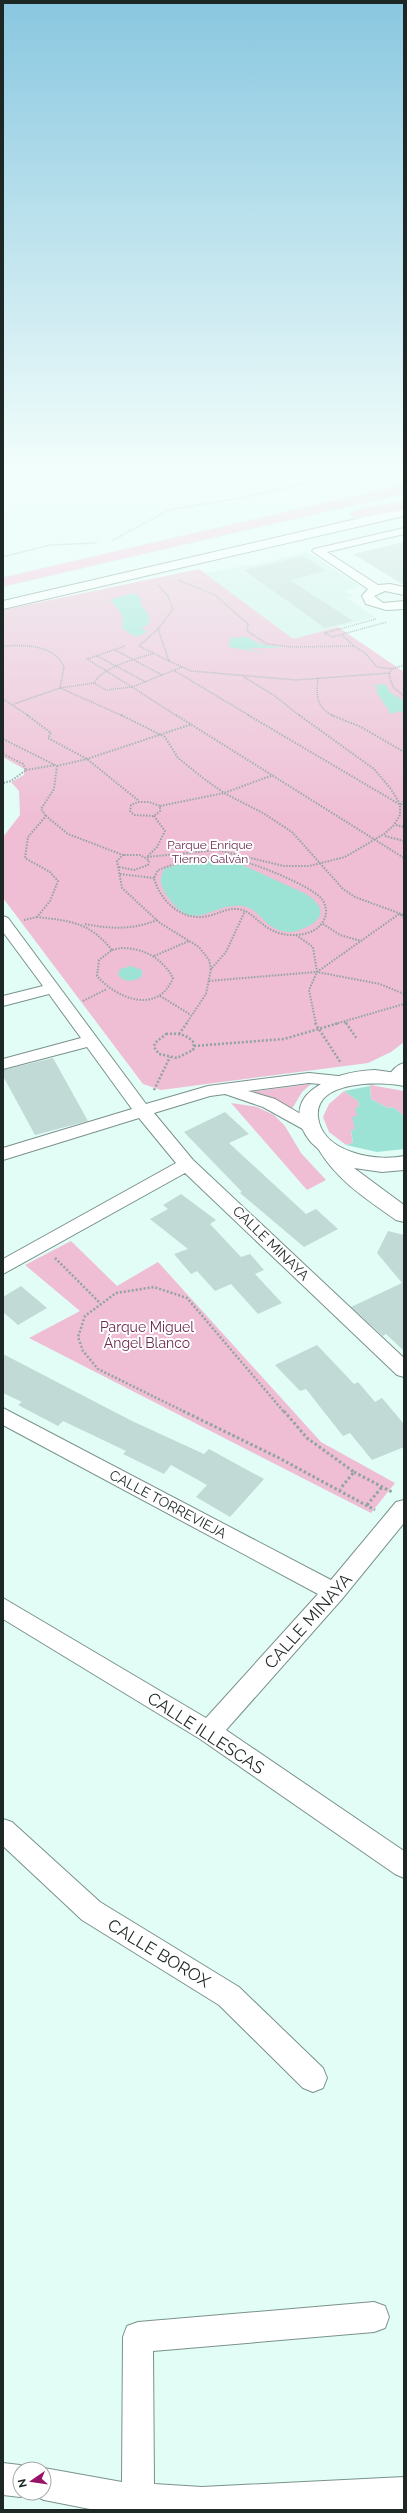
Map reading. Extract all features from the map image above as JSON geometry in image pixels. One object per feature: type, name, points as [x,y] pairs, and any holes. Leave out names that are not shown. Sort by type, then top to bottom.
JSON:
[{"type":"highway","points":[[3,594],[32,587]]},
{"type":"street","points":[[3,604],[76,587]]},
{"type":"street","points":[[373,587],[377,590]]},
{"type":"street","points":[[403,606],[384,607],[370,601],[369,593],[389,588],[404,591]]},
{"type":"street","name":"CALLE MINAYA","points":[[6,931],[143,1112],[187,1164],[404,1370]]},
{"type":"street","points":[[3,1001],[51,989]]},
{"type":"street","points":[[3,1064],[90,1041]]},
{"type":"street","points":[[3,1154],[208,1091],[309,1078],[346,1080],[373,1076],[401,1076]]},
{"type":"street","points":[[346,1080],[325,1089],[314,1100],[308,1113],[314,1134],[352,1178],[404,1215]]},
{"type":"street","points":[[225,1090],[269,1102],[314,1134],[334,1153],[355,1161],[378,1165],[404,1163]]},
{"type":"street","points":[[3,1267],[187,1164]]},
{"type":"street","name":"CALLE TORREVIEJA","points":[[3,1416],[334,1592]]},
{"type":"street","name":"CALLE MINAYA","points":[[209,1732],[334,1592],[399,1508]]},
{"type":"street","name":"CALLE ILLESCAS","points":[[3,1607],[209,1732],[404,1866]]},
{"type":"street","name":"CALLE BOROX","points":[[3,1830],[91,1912],[229,1996],[313,2078]]},
{"type":"street","points":[[138,2499],[138,2337],[374,2317]]},
{"type":"street","points":[[52,2486],[118,2498],[202,2503],[404,2493]]},
{"type":"path","points":[[196,587],[215,595],[248,624],[247,632],[267,644],[293,647],[354,646]]},
{"type":"path","points":[[165,590],[172,603],[173,609],[158,629],[139,646],[191,671],[244,677],[318,678],[390,673]]},
{"type":"path","points":[[370,621],[325,633],[332,637],[389,622],[388,619]]},
{"type":"path","points":[[158,629],[168,661]]},
{"type":"path","points":[[342,634],[354,646],[366,653],[377,667],[392,668],[404,665]]},
{"type":"path","points":[[3,646],[22,644],[42,648],[60,658],[65,667],[60,688]]},
{"type":"path","points":[[125,646],[87,660],[274,775],[404,858]]},
{"type":"path","points":[[114,650],[162,675]]},
{"type":"path","points":[[14,704],[60,688],[94,682],[97,677],[105,671],[154,653]]},
{"type":"path","points":[[97,656],[146,682]]},
{"type":"path","points":[[94,682],[99,688],[111,690],[132,687],[182,667]]},
{"type":"path","points":[[392,668],[390,673],[390,682],[395,690],[404,696]]},
{"type":"path","points":[[174,670],[401,805]]},
{"type":"path","points":[[3,739],[56,765],[59,777],[51,797],[41,809],[46,816],[68,834],[123,855],[138,854],[147,857],[217,850],[285,866],[322,865],[358,852],[385,836],[396,825],[402,814],[401,805],[385,781],[367,762],[352,755],[276,696],[244,677]]},
{"type":"path","points":[[318,678],[316,695],[319,705],[325,712],[359,726],[404,752]]},
{"type":"path","points":[[60,688],[140,723],[162,735],[178,758],[224,792],[263,813],[292,832],[343,889],[355,898],[404,916]]},
{"type":"path","points":[[3,699],[14,704],[51,733],[48,738],[87,759],[139,801]]},
{"type":"path","points":[[3,783],[11,781],[26,770],[87,759],[192,724]]},
{"type":"path","points":[[3,754],[23,764],[26,770]]},
{"type":"path","points":[[160,806],[160,811],[154,816],[134,815],[130,811],[131,805],[139,801],[151,802],[160,806],[224,792],[274,775]]},
{"type":"path","points":[[401,805],[404,801]]},
{"type":"path","points":[[46,816],[28,837],[25,858],[50,872],[58,881],[56,892],[49,904],[37,917],[126,928],[146,925],[157,920]]},
{"type":"path","points":[[147,857],[157,848],[165,831],[154,816]]},
{"type":"path","points":[[396,825],[404,827]]},
{"type":"path","points":[[385,836],[404,841]]},
{"type":"path","points":[[123,855],[116,862],[119,867],[122,888],[157,920],[199,947],[209,960],[212,969]]},
{"type":"path","points":[[119,867],[129,871],[141,869],[148,865],[149,860],[147,857]]},
{"type":"path","points":[[208,858],[238,860],[307,889],[321,898],[325,905],[326,918],[323,924],[309,932],[296,935],[279,934],[267,929],[245,911],[232,909],[203,918],[194,918],[180,913],[161,894],[154,878],[158,870],[183,861],[208,858]]},
{"type":"path","points":[[120,874],[154,878]]},
{"type":"path","points":[[179,1034],[206,994],[212,969],[226,952],[245,911]]},
{"type":"path","points":[[346,1080],[317,1028],[309,990],[317,972],[399,914]]},
{"type":"path","points":[[84,924],[101,936],[112,950]]},
{"type":"path","points":[[323,924],[340,935],[362,941]]},
{"type":"path","points":[[296,935],[313,947],[317,972]]},
{"type":"path","points":[[154,956],[189,941]]},
{"type":"path","points":[[112,950],[140,951],[154,956],[169,970],[172,978],[169,988],[160,996],[147,999],[122,997],[107,989],[97,976],[99,960],[112,950]]},
{"type":"path","points":[[209,982],[317,972],[380,984],[404,994]]},
{"type":"path","points":[[66,1009],[107,989]]},
{"type":"path","points":[[160,996],[191,1015]]},
{"type":"path","points":[[194,1046],[284,1039],[317,1028],[345,1022],[404,1004]]},
{"type":"path","points":[[345,1022],[356,1039]]},
{"type":"path","points":[[166,1034],[179,1034],[192,1040],[194,1046],[193,1050],[183,1056],[170,1057],[156,1050],[155,1043],[166,1034]]},
{"type":"path","points":[[143,1112],[170,1057]]},
{"type":"path","points":[[42,1244],[100,1303]]},
{"type":"path","points":[[154,1287],[187,1298],[307,1438],[354,1472],[382,1487],[399,1508],[367,1505],[340,1489],[98,1369],[83,1351],[78,1337],[85,1316],[100,1303],[116,1293],[154,1287]]},
{"type":"path","points":[[340,1489],[354,1472]]},
{"type":"path","points":[[367,1505],[382,1487]]},
{"type":"shaded area","points":[[223,587],[356,587],[345,591],[353,596],[347,598],[375,617],[293,639]]},
{"type":"shaded area","points":[[133,593],[141,598],[141,605],[149,615],[149,624],[141,629],[147,631],[140,636],[134,636],[122,628],[123,616],[110,600]]},
{"type":"shaded area","points":[[247,637],[260,644],[283,648],[247,648],[264,653],[229,647],[230,638]]},
{"type":"shaded area","points":[[385,684],[390,692],[404,701],[404,713],[400,711],[391,714],[377,693],[377,686],[372,685]]},
{"type":"shaded area","points":[[186,862],[236,862],[304,893],[318,904],[320,909],[319,917],[309,926],[298,931],[291,932],[281,931],[274,928],[254,911],[242,906],[221,908],[203,915],[194,916],[185,913],[176,907],[162,887],[161,876],[164,869]]},
{"type":"shaded area","points":[[131,966],[142,970],[142,976],[136,980],[130,981],[120,978],[118,975],[120,969]]},
{"type":"shaded area","points":[[370,1086],[371,1099],[388,1108],[393,1107],[404,1116],[404,1149],[377,1152],[346,1145],[353,1143],[351,1130],[355,1129],[352,1117],[357,1116],[355,1108],[359,1107],[358,1101],[344,1091]]},
{"type":"green space","name":"Parque Enrique Tierno Galván","points":[[112,587],[224,587],[293,639],[338,627],[404,672],[404,1042],[391,1052],[368,1063],[161,1090],[143,1084],[3,898],[3,837],[20,815],[19,791],[11,782],[24,775],[24,769],[3,757],[3,610]]},
{"type":"green space","points":[[311,1084],[302,1092],[292,1109],[277,1100],[250,1092]]},
{"type":"green space","points":[[370,1085],[404,1091],[404,1116],[393,1107],[388,1108],[371,1099]]},
{"type":"green space","points":[[344,1091],[358,1101],[359,1107],[355,1129],[351,1131],[353,1143],[346,1145],[329,1132],[323,1117],[329,1104]]},
{"type":"green space","points":[[231,1103],[257,1107],[274,1115],[285,1126],[301,1153],[326,1180],[307,1190]]},
{"type":"green space","name":"Parque Miguel Ángel Blanco","points":[[71,1241],[117,1286],[158,1262],[321,1442],[395,1483],[371,1513],[29,1338],[80,1311],[25,1265]]},
{"type":"building","points":[[268,587],[301,587],[353,621],[325,628]]},
{"type":"building","points":[[53,1058],[88,1121],[35,1135],[3,1076],[3,1070]]},
{"type":"building","points":[[225,1112],[249,1134],[229,1143],[306,1214],[316,1209],[338,1229],[304,1247],[240,1193],[242,1192],[184,1132]]},
{"type":"building","points":[[181,1194],[216,1220],[210,1224],[241,1257],[250,1254],[264,1270],[255,1274],[282,1303],[258,1314],[231,1284],[215,1291],[197,1271],[191,1274],[174,1254],[188,1249],[150,1219],[168,1209],[163,1205]]},
{"type":"building","points":[[388,1231],[404,1235],[404,1351],[386,1334],[383,1336],[351,1307],[402,1283],[377,1253]]},
{"type":"building","points":[[21,1286],[47,1308],[18,1325],[3,1312],[3,1297]]},
{"type":"building","points":[[317,1345],[354,1384],[358,1382],[375,1402],[382,1398],[404,1424],[404,1447],[372,1460],[350,1433],[343,1436],[306,1389],[300,1391],[275,1365]]},
{"type":"building","points":[[3,1354],[132,1421],[204,1454],[209,1449],[264,1479],[230,1517],[196,1497],[207,1485],[171,1465],[164,1474],[123,1454],[126,1451],[63,1421],[58,1426],[18,1405],[22,1402],[3,1393]]}]
